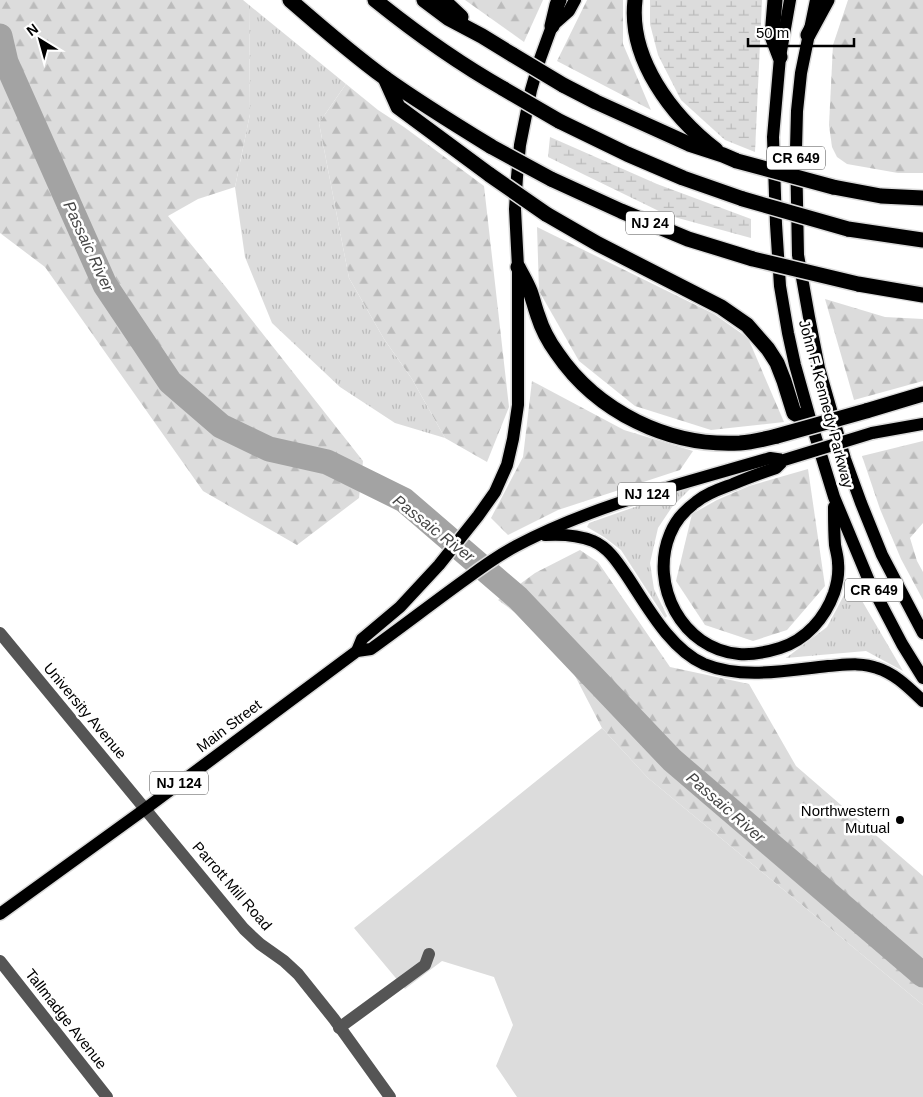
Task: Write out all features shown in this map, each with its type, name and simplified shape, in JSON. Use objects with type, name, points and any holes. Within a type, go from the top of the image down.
[{"type":"highway","name":"NJ 24","points":[[290,0],[385,78],[492,147],[551,179],[620,211],[688,239],[753,259],[858,284],[923,295]]},
{"type":"highway","points":[[375,0],[469,70],[559,121],[627,154],[684,178],[743,199],[848,228],[923,240]]},
{"type":"highway","points":[[424,0],[448,18],[482,36],[563,85],[689,144],[737,161],[833,187],[881,196],[923,198]]},
{"type":"highway","points":[[443,0],[482,36]]},
{"type":"highway","name":"NJ 124","points":[[552,26],[559,0]]},
{"type":"highway","points":[[635,0],[636,35],[648,70],[657,85],[689,126],[723,155]]},
{"type":"highway","points":[[775,0],[772,36],[780,57]]},
{"type":"highway","points":[[808,35],[826,0]]},
{"type":"highway","points":[[385,78],[398,107],[546,214],[598,244],[720,307],[747,325],[768,349],[777,363],[794,413],[811,422]]},
{"type":"highway","points":[[881,196],[906,207],[923,209]]},
{"type":"highway","points":[[518,267],[530,290],[542,328],[557,354],[578,380],[609,406],[643,426],[680,438],[740,443],[777,436],[923,394]]},
{"type":"main road","points":[[552,26],[568,11],[575,0]]},
{"type":"main road","name":"John F. Kennedy Parkway","points":[[790,0],[780,57],[773,137],[780,286],[788,333],[811,422],[834,497],[849,536],[902,644],[923,678]]},
{"type":"main road","name":"John F. Kennedy Parkway","points":[[816,0],[801,73],[797,112],[798,255],[819,368],[845,459],[882,554],[923,633]]},
{"type":"main road","name":"NJ 124","points":[[357,651],[362,639],[400,608],[439,565],[495,492],[507,465],[518,405],[518,267],[515,210],[520,145],[531,90],[552,26]]},
{"type":"main road","name":"NJ 124","points":[[357,651],[371,649],[453,588],[514,547],[577,518],[648,493],[770,458],[784,460],[872,433],[923,424]]},
{"type":"main road","points":[[784,460],[776,468],[710,492],[686,510],[676,522],[670,534],[663,562],[665,587],[675,611],[688,629],[697,637],[727,652],[750,654],[787,646],[809,632],[824,614],[834,594],[837,581],[838,563],[835,544],[834,497]]},
{"type":"main road","points":[[537,536],[560,534],[580,537],[605,548],[615,559],[667,634],[689,655],[703,663],[736,672],[760,673],[846,665],[876,667],[893,674],[923,701]]},
{"type":"main road","name":"Main Street","points":[[0,914],[357,651]]},
{"type":"street","name":"University Avenue","points":[[0,633],[145,809]]},
{"type":"street","name":"Parrott Mill Road","points":[[145,809],[244,929],[298,974],[334,1019],[390,1097]]},
{"type":"street","points":[[339,1028],[425,964],[430,954]]},
{"type":"street","name":"Tallmadge Avenue","points":[[0,961],[107,1097]]},
{"type":"green space","points":[[0,0],[243,0],[249,5],[250,114],[235,187],[198,199],[168,216],[363,461],[359,498],[297,545],[203,491],[45,267],[0,233]]},
{"type":"green space","points":[[465,0],[543,0],[524,42]]},
{"type":"green space","points":[[587,0],[623,0],[623,44],[651,110],[557,61]]},
{"type":"green space","points":[[650,0],[762,0],[755,152],[725,140],[681,100],[658,55],[650,24]]},
{"type":"green space","points":[[848,0],[923,0],[923,173],[898,173],[847,164],[837,157],[832,147],[829,125],[833,45]]},
{"type":"green space","points":[[249,5],[346,84],[319,123],[349,278],[384,339],[412,379],[445,438],[395,423],[340,387],[272,323],[245,257],[235,187],[250,114]]},
{"type":"green space","points":[[346,84],[378,110],[484,186],[509,407],[487,462],[445,438],[412,379],[384,339],[349,278],[319,123]]},
{"type":"green space","points":[[550,137],[657,184],[751,219],[751,238],[667,215],[548,157]]},
{"type":"green space","points":[[537,227],[714,314],[748,338],[784,422],[711,430],[635,406],[579,361],[539,291]]},
{"type":"green space","points":[[825,299],[885,317],[923,319],[923,381],[854,400]]},
{"type":"green space","points":[[532,381],[624,430],[693,451],[680,470],[558,510],[508,535],[491,518],[523,457]]},
{"type":"green space","points":[[923,441],[923,523],[910,538],[917,561],[923,572],[923,600],[901,559],[880,509],[862,456]]},
{"type":"green space","points":[[808,469],[825,586],[787,630],[753,641],[705,625],[676,581],[692,514],[717,500],[749,486]]},
{"type":"green space","points":[[692,487],[672,507],[658,528],[650,563],[654,589],[667,616],[665,618],[621,550],[587,527],[589,523]]},
{"type":"green space","points":[[580,550],[598,562],[670,667],[749,684],[796,766],[923,876],[923,1005],[648,778],[602,728],[559,645],[498,600],[535,573]]},
{"type":"green space","points":[[851,582],[903,671],[866,651],[786,658],[827,627]]},
{"type":"green space","points":[[602,728],[648,778],[923,1005],[923,1097],[517,1097],[496,1066],[513,1025],[494,977],[442,961],[405,989],[354,928]]},
{"type":"waterway","name":"Passaic River","points":[[0,36],[6,62],[105,285],[170,382],[221,426],[269,449],[327,462],[404,500],[518,598],[672,760],[923,975]]},
{"type":"place","name":"Northwestern Mutual","points":[[900,820]]}]
